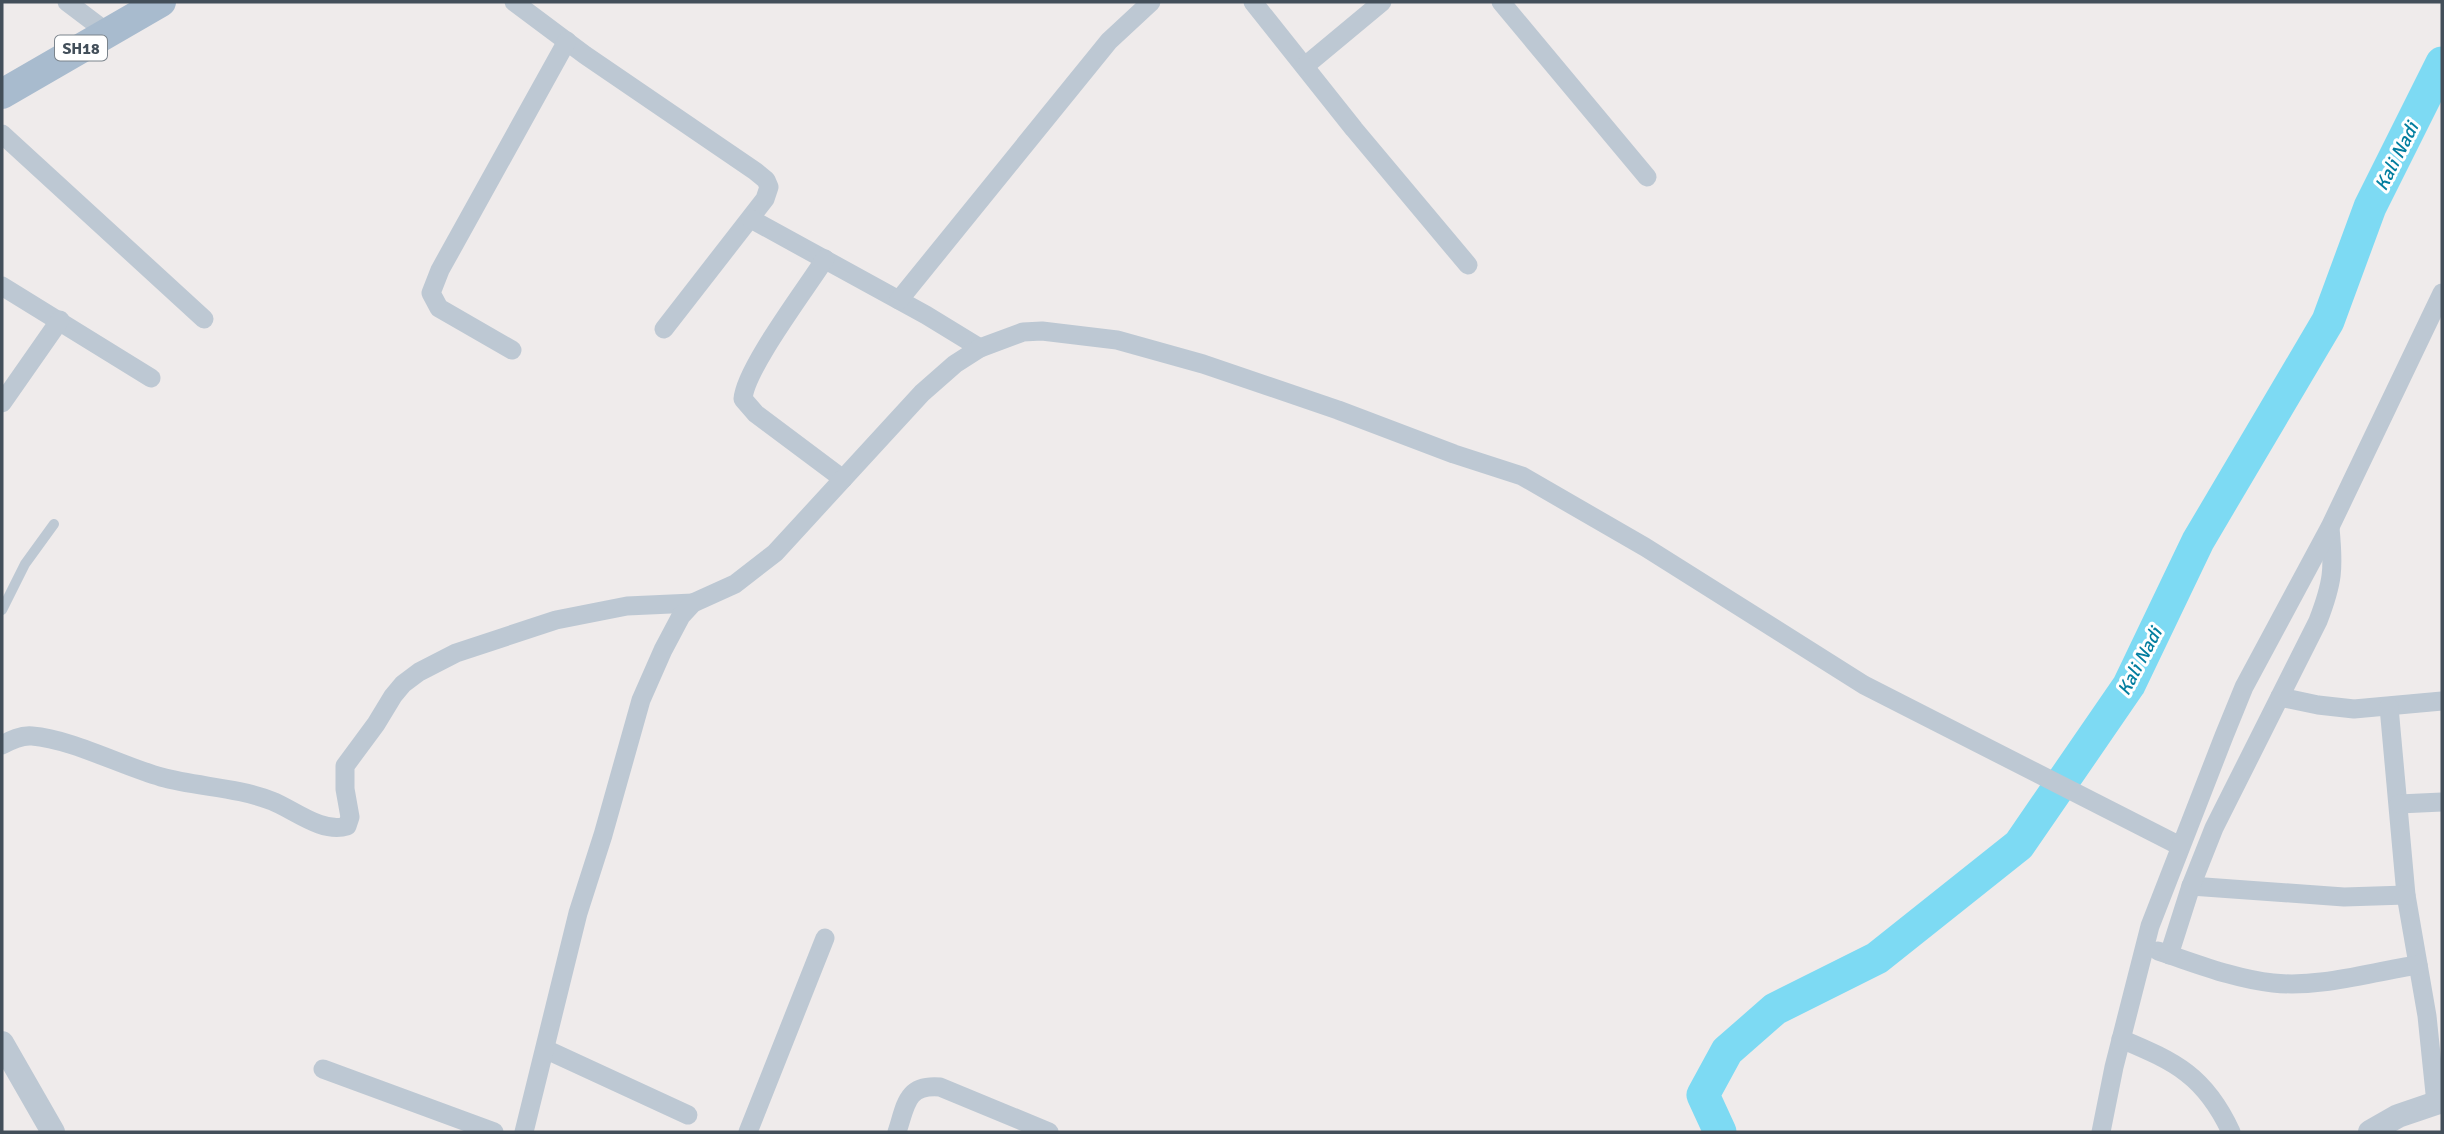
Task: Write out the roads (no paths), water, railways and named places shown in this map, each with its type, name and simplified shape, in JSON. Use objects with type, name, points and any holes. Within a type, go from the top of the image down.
[{"type":"main road","name":"SH18","points":[[2,94],[160,2]]},
{"type":"street","points":[[67,2],[107,33]]},
{"type":"street","points":[[514,2],[766,180],[768,193],[751,219],[664,329]]},
{"type":"street","points":[[900,300],[1109,41],[1151,2]]},
{"type":"street","points":[[1253,2],[1354,129],[1468,265]]},
{"type":"street","points":[[1305,66],[1382,2]]},
{"type":"street","points":[[1501,2],[1647,177]]},
{"type":"street","points":[[512,350],[439,307],[431,293],[440,270],[567,41]]},
{"type":"street","points":[[2,134],[204,319]]},
{"type":"street","points":[[751,219],[900,300],[980,348]]},
{"type":"street","points":[[825,259],[754,368],[743,399],[756,414],[843,479]]},
{"type":"street","points":[[2,286],[151,378]]},
{"type":"street","points":[[2101,1132],[2150,926],[2244,687],[2330,527],[2442,293]]},
{"type":"street","points":[[2,403],[60,320]]},
{"type":"street","points":[[2,745],[30,736],[55,740],[194,786],[252,794],[326,826],[347,826],[350,817],[344,782],[345,766],[372,731],[393,696],[419,672],[456,653],[556,620],[626,606],[693,603],[735,584],[775,553],[922,393],[955,364],[980,348],[1023,332],[1042,331],[1116,340],[1248,379],[1522,476],[1645,547],[1864,685],[2180,846]]},
{"type":"street","points":[[2169,955],[2191,886],[2214,828],[2318,621],[2329,593],[2334,569],[2330,527]]},
{"type":"street","points":[[524,1132],[578,913],[641,700],[663,650],[681,617],[693,603]]},
{"type":"street","points":[[2280,696],[2318,705],[2354,709],[2442,701]]},
{"type":"street","points":[[2370,1132],[2398,1116],[2439,1102],[2406,895],[2389,707]]},
{"type":"street","points":[[2399,804],[2442,802]]},
{"type":"street","points":[[2191,886],[2344,897],[2406,895]]},
{"type":"street","points":[[748,1132],[825,938]]},
{"type":"street","points":[[2145,947],[2255,980],[2274,983],[2321,981],[2417,965]]},
{"type":"street","points":[[2121,1039],[2159,1055],[2198,1081],[2212,1098],[2231,1132]]},
{"type":"street","points":[[2,1043],[53,1132]]},
{"type":"street","points":[[545,1049],[688,1115]]},
{"type":"street","points":[[323,1069],[494,1132]]},
{"type":"street","points":[[897,1132],[911,1094],[926,1086],[940,1087],[1049,1132]]},
{"type":"lane","points":[[2,610],[25,564],[54,524]]},
{"type":"waterway","name":"Kali Nadi","points":[[1720,1132],[1703,1095],[1727,1051],[1775,1009],[1877,958],[2019,845],[2129,685],[2198,541],[2328,321],[2370,207],[2442,63]]}]
